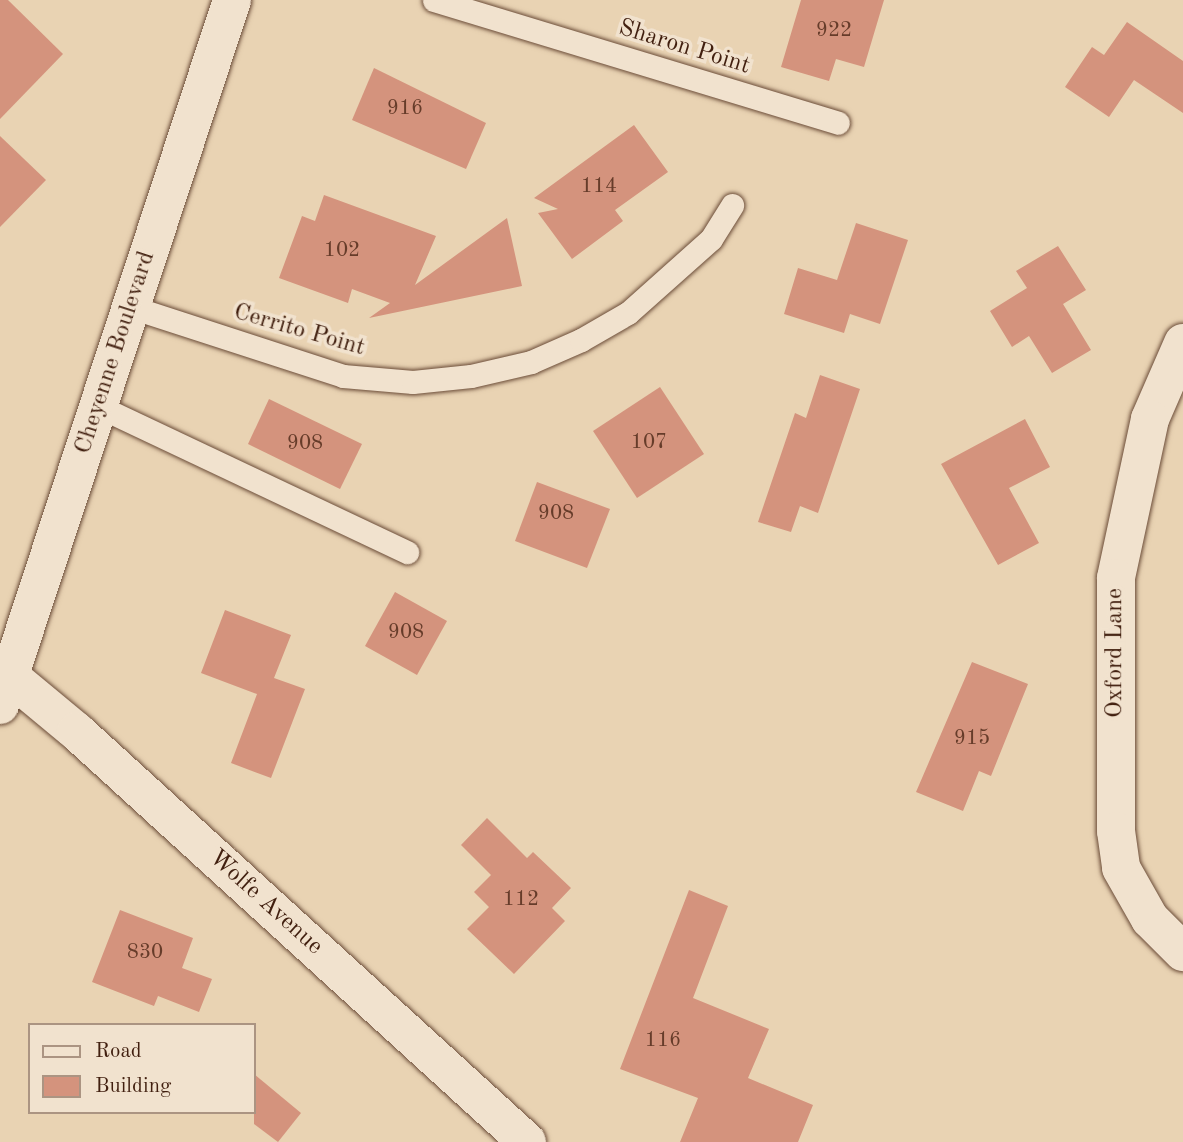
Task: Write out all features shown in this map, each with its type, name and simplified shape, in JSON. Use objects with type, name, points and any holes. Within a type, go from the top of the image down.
[{"type":"street","name":"Cheyenne Boulevard","points":[[3,683],[232,0]]},
{"type":"street","name":"Oxford Lane","points":[[1183,343],[1150,419],[1116,578],[1116,831],[1121,868],[1150,919],[1183,952]]},
{"type":"street","name":"Wolfe Avenue","points":[[3,683],[76,731],[527,1142]]},
{"type":"lane","name":"Sharon Point","points":[[434,0],[838,123]]},
{"type":"lane","name":"Cerrito Point","points":[[131,307],[343,376],[413,382],[471,376],[531,362],[581,340],[628,313],[711,239],[732,205]]},
{"type":"lane","points":[[98,406],[407,552]]},
{"type":"building","points":[[0,0],[8,0],[63,54],[0,119]]},
{"type":"building","points":[[801,0],[884,0],[864,67],[836,59],[829,81],[781,67]]},
{"type":"building","points":[[1127,22],[1183,61],[1183,113],[1134,80],[1109,117],[1065,87],[1092,47],[1104,55]]},
{"type":"building","points":[[374,68],[486,123],[466,169],[352,120]]},
{"type":"building","points":[[634,125],[668,172],[615,210],[623,221],[572,259],[538,213],[558,209],[534,198]]},
{"type":"building","points":[[0,136],[46,180],[0,227]]},
{"type":"building","points":[[324,195],[436,236],[415,285],[507,218],[522,286],[369,318],[390,303],[352,289],[348,303],[279,278],[302,216],[315,221]]},
{"type":"building","points":[[856,223],[908,240],[880,324],[850,314],[844,333],[784,314],[798,268],[837,280]]},
{"type":"building","points":[[1058,246],[1086,290],[1063,304],[1091,350],[1052,373],[1029,336],[1012,347],[990,311],[1027,288],[1016,271]]},
{"type":"building","points":[[820,375],[860,389],[818,513],[800,506],[791,532],[758,522],[795,413],[806,418]]},
{"type":"building","points":[[660,387],[704,454],[637,498],[593,431]]},
{"type":"building","points":[[269,399],[362,444],[340,489],[248,444]]},
{"type":"building","points":[[1025,419],[1050,467],[1009,488],[1039,543],[998,565],[941,464]]},
{"type":"building","points":[[537,482],[610,509],[587,568],[515,541]]},
{"type":"building","points":[[395,592],[447,621],[417,675],[365,646]]},
{"type":"building","points":[[225,610],[291,635],[274,678],[305,689],[271,778],[231,763],[257,694],[201,673]]},
{"type":"building","points":[[972,662],[1028,684],[991,776],[979,771],[963,811],[916,792]]},
{"type":"building","points":[[487,818],[527,858],[533,852],[571,888],[552,908],[565,921],[514,974],[467,929],[489,907],[474,892],[491,875],[461,845]]},
{"type":"building","points":[[689,890],[728,906],[693,998],[769,1029],[748,1078],[813,1105],[798,1142],[680,1142],[698,1098],[620,1069]]},
{"type":"building","points":[[120,910],[193,938],[182,968],[212,979],[199,1012],[158,996],[154,1006],[92,982]]},
{"type":"building","points":[[256,1076],[301,1113],[278,1142],[254,1124]]}]
